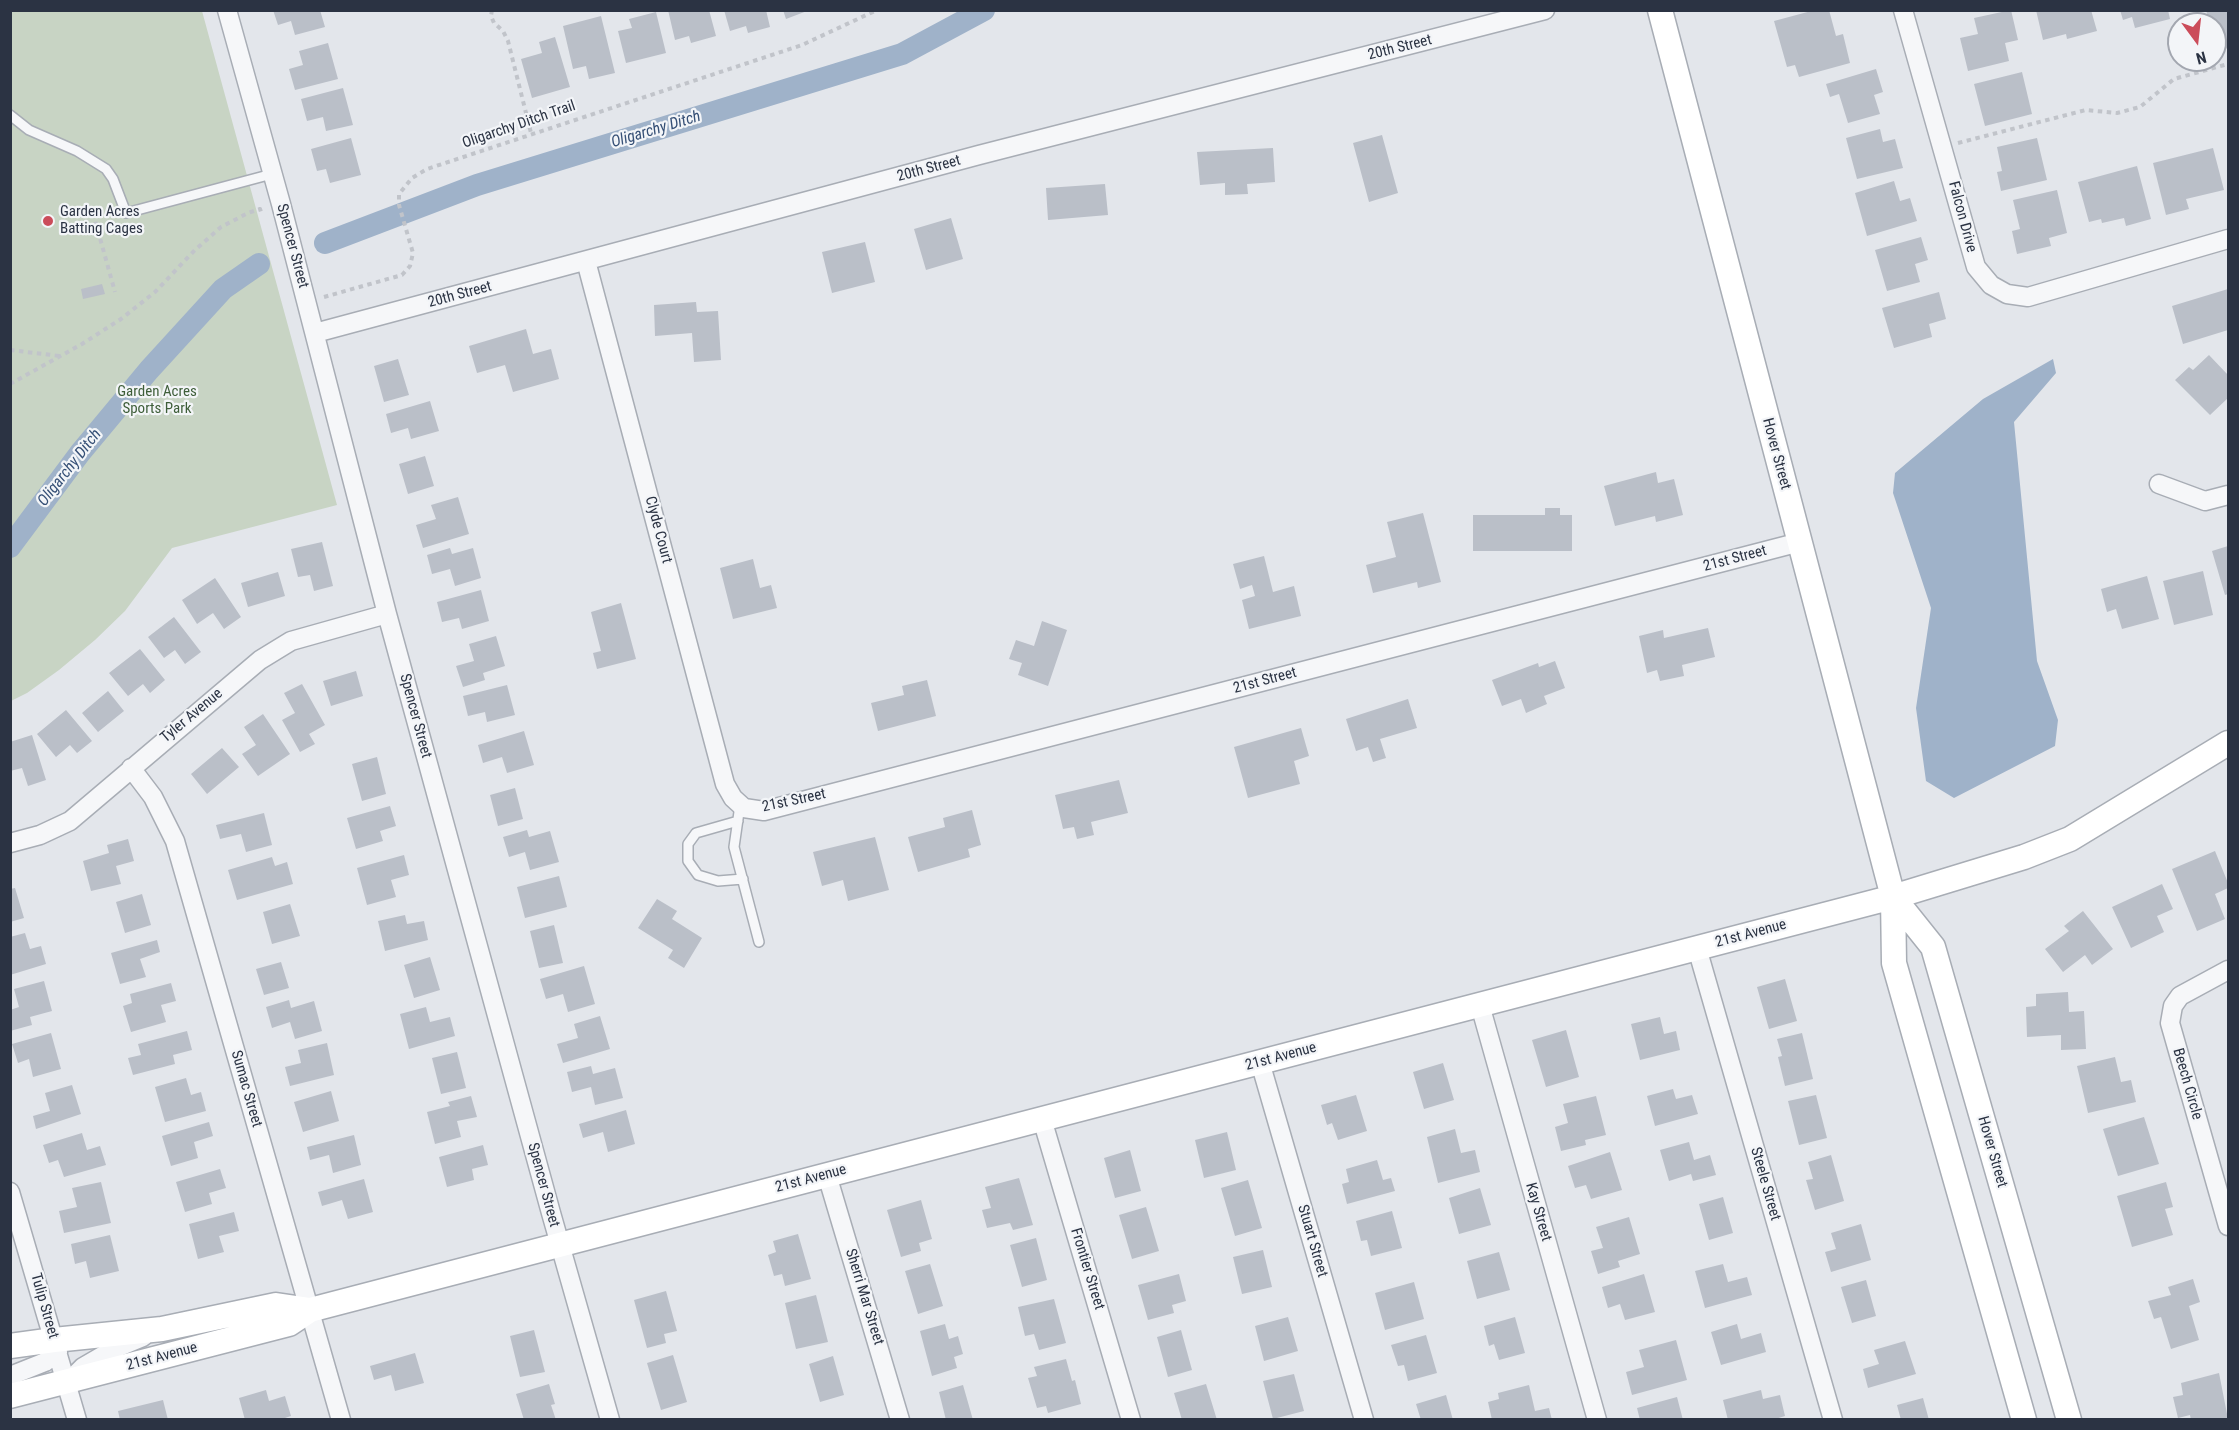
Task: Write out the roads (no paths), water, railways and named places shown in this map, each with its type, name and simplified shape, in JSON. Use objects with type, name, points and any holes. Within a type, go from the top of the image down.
[{"type":"street","name":"Spencer Street","points":[[227,10],[299,272],[387,614],[610,1419]]},
{"type":"street","name":"20th Street","points":[[315,333],[980,155],[1545,10]]},
{"type":"street","name":"Hover Street","points":[[1660,10],[1893,897],[1894,963],[2024,1419]]},
{"type":"street","name":"Falcon Drive","points":[[1903,10],[1976,267],[1991,285],[2007,294],[2028,297],[2229,239]]},
{"type":"street","name":"Clyde Court","points":[[586,261],[725,784],[737,808]]},
{"type":"street","points":[[2159,484],[2205,501],[2229,495]]},
{"type":"street","name":"21st Street","points":[[737,808],[764,811],[1800,542]]},
{"type":"street","name":"Tyler Avenue","points":[[10,843],[40,836],[70,821],[260,660],[291,641],[387,614]]},
{"type":"street","name":"21st Avenue","points":[[10,1396],[289,1324],[310,1310],[1893,897],[2024,857],[2070,839],[2229,744]]},
{"type":"street","name":"Sumac Street","points":[[131,768],[153,797],[175,841],[341,1419]]},
{"type":"street","name":"Hover Street","points":[[1893,897],[1933,946],[2069,1419]]},
{"type":"street","name":"Steele Street","points":[[1697,948],[1833,1419]]},
{"type":"street","name":"Beech Circle","points":[[2229,970],[2180,996],[2173,1006],[2170,1023],[2229,1226]]},
{"type":"street","name":"Kay Street","points":[[1480,1005],[1597,1419]]},
{"type":"street","name":"Stuart Street","points":[[1260,1062],[1364,1419]]},
{"type":"street","name":"Frontier Street","points":[[1042,1119],[1131,1419]]},
{"type":"street","name":"Sherri Mar Street","points":[[827,1175],[900,1419]]},
{"type":"street","name":"Tulip Street","points":[[10,1192],[77,1419]]},
{"type":"street","name":"21st Avenue","points":[[11,1346],[56,1346],[162,1329],[276,1305],[310,1310]]},
{"type":"street","points":[[67,1382],[83,1367],[114,1348],[162,1329]]},
{"type":"street","points":[[10,1376],[45,1362],[56,1346]]},
{"type":"lane","points":[[10,115],[28,130],[95,160],[106,169],[113,179],[126,213],[272,174]]},
{"type":"lane","points":[[737,808],[734,847],[759,942]]},
{"type":"lane","points":[[737,808],[696,833],[688,844],[688,861],[698,875],[718,881],[742,879]]},
{"type":"water","points":[[2053,359],[2056,373],[2014,422],[2037,661],[2058,720],[2055,746],[1954,798],[1926,781],[1916,708],[1931,608],[1893,493],[1895,473],[1983,399]]},
{"type":"waterway","name":"Oligarchy Ditch","points":[[325,243],[477,185],[902,54],[984,10]]},
{"type":"waterway","name":"Oligarchy Ditch","points":[[10,547],[80,453],[149,370],[223,289],[259,264]]},
{"type":"place","name":"Garden Acres Batting Cages","points":[[48,221]]},
{"type":"park label","name":"Garden Acres Sports Park","points":[[157,400]]}]
